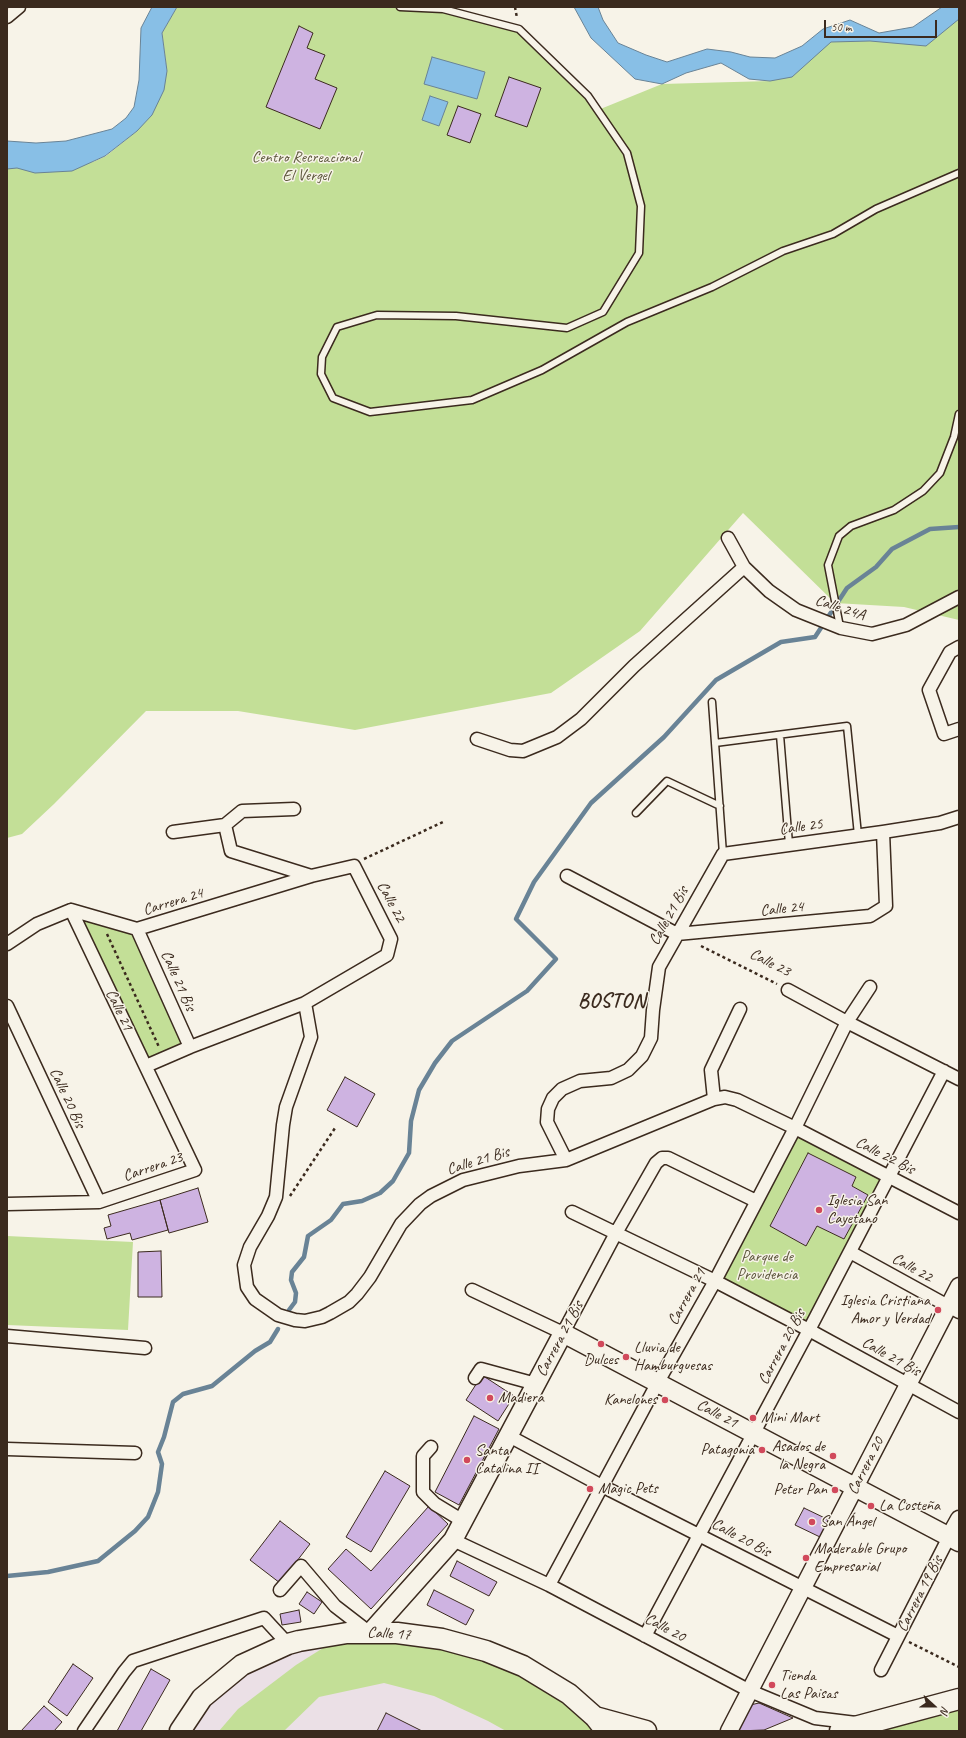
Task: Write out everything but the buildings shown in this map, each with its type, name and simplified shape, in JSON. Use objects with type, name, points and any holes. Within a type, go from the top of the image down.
[{"type":"main road","name":"Calle 21","points":[[563,1333],[954,1539]]},
{"type":"main road","name":"Carrera 21 Bis","points":[[370,1633],[453,1540],[563,1333]]},
{"type":"main road","name":"Calle 17","points":[[180,1731],[202,1698],[242,1665],[288,1644],[308,1639],[347,1633],[397,1633],[442,1639],[486,1651],[523,1666],[569,1694],[601,1724]]},
{"type":"main road","points":[[840,1731],[959,1699]]},
{"type":"main road","points":[[601,1724],[646,1731]]},
{"type":"street","points":[[7,17],[19,7]]},
{"type":"street","name":"Calle 24A","points":[[728,538],[744,567],[769,591],[796,610],[841,628],[872,634],[906,625],[959,597]]},
{"type":"street","points":[[477,739],[510,750],[523,751],[557,737],[581,719],[634,666],[744,567]]},
{"type":"street","points":[[959,647],[950,652],[929,690],[944,734],[959,729]]},
{"type":"street","points":[[173,832],[224,825],[242,810],[294,810]]},
{"type":"street","points":[[883,832],[940,823],[959,817]]},
{"type":"street","points":[[224,825],[231,851],[311,876]]},
{"type":"street","name":"Calle 25","points":[[723,854],[883,832]]},
{"type":"street","name":"Calle 24","points":[[677,934],[870,916],[886,906],[883,832]]},
{"type":"street","name":"Calle 21 Bis","points":[[306,1003],[311,1037],[286,1107],[276,1197],[268,1216],[250,1247],[245,1258],[244,1266],[247,1287],[255,1299],[269,1311],[296,1320],[310,1320],[322,1317],[349,1302],[370,1277],[401,1224],[420,1204],[431,1196],[463,1180],[518,1166],[566,1160],[547,1122],[548,1109],[553,1098],[562,1089],[580,1081],[611,1078],[628,1070],[642,1056],[651,1038],[652,1010],[659,968],[723,854]]},
{"type":"street","name":"Carrera 24","points":[[71,910],[137,929],[311,876],[354,866]]},
{"type":"street","name":"Calle 22","points":[[306,1003],[387,955],[392,939],[354,866]]},
{"type":"street","points":[[567,876],[677,934]]},
{"type":"street","points":[[7,944],[37,924],[71,910]]},
{"type":"street","name":"Calle 21","points":[[71,910],[146,1066]]},
{"type":"street","name":"Calle 21 Bis","points":[[137,929],[190,1047]]},
{"type":"street","name":"Carrera 21","points":[[549,1585],[658,1382],[715,1281],[795,1128],[847,1022],[870,987]]},
{"type":"street","name":"Calle 23","points":[[788,990],[959,1079]]},
{"type":"street","points":[[146,1066],[190,1047],[306,1003]]},
{"type":"street","name":"Calle 20 Bis","points":[[7,1006],[98,1202]]},
{"type":"street","points":[[566,1160],[714,1099],[711,1070],[740,1009]]},
{"type":"street","name":"Carrera 23","points":[[7,1204],[98,1202],[196,1170],[146,1066]]},
{"type":"street","name":"Carrera 20 Bis","points":[[645,1636],[754,1434],[890,1177],[944,1071]]},
{"type":"street","name":"Calle 22 Bis","points":[[714,1099],[725,1097],[737,1100],[795,1128],[959,1213]]},
{"type":"street","name":"Carrera 21 Bis","points":[[563,1333],[616,1233],[656,1164],[662,1158],[668,1158],[756,1201]]},
{"type":"street","name":"Calle 21 Bis","points":[[572,1212],[715,1281],[809,1330],[959,1412]]},
{"type":"street","name":"Calle 22","points":[[850,1252],[954,1309]]},
{"type":"street","name":"Carrera 20","points":[[729,1731],[908,1385],[954,1309],[959,1286]]},
{"type":"street","name":"Calle 21","points":[[472,1290],[563,1333]]},
{"type":"street","points":[[7,1336],[145,1348]]},
{"type":"street","points":[[474,1378],[481,1369],[536,1384]]},
{"type":"street","name":"Calle 20 Bis","points":[[509,1436],[602,1486],[700,1534],[803,1589],[898,1636]]},
{"type":"street","points":[[431,1447],[423,1456],[423,1492],[435,1504],[463,1521]]},
{"type":"street","points":[[7,1450],[136,1452]]},
{"type":"street","name":"Carrera 19 Bis","points":[[881,1670],[898,1636],[954,1539],[959,1518]]},
{"type":"street","name":"Calle 20","points":[[453,1540],[549,1585],[750,1691],[815,1718],[869,1724]]},
{"type":"street","points":[[280,1590],[301,1566],[335,1606],[370,1633]]},
{"type":"street","points":[[84,1731],[133,1661],[264,1618],[288,1644]]},
{"type":"lane","points":[[400,7],[443,9],[519,29],[588,96],[627,153],[640,206],[639,253],[603,312],[567,328],[456,316],[377,315],[337,327],[322,357],[321,374],[333,398],[370,412],[472,400],[542,370],[627,322],[712,287],[783,251],[833,234],[876,209],[959,172]]},
{"type":"lane","points":[[841,628],[828,565],[839,536],[851,526],[894,510],[923,491],[940,473],[954,436],[959,414]]},
{"type":"lane","points":[[712,702],[723,854]]},
{"type":"lane","points":[[715,743],[847,726],[858,835]]},
{"type":"lane","points":[[780,735],[789,844]]},
{"type":"lane","points":[[636,813],[667,781],[720,806]]},
{"type":"path","points":[[354,866],[367,856],[443,822]]},
{"type":"path","points":[[100,919],[165,1058]]},
{"type":"path","name":"Calle 23","points":[[677,934],[788,990]]},
{"type":"path","points":[[268,1216],[286,1202],[335,1128]]},
{"type":"path","points":[[898,1636],[959,1667]]},
{"type":"shaded area","points":[[308,1639],[606,1731],[180,1731],[202,1698]]},
{"type":"green space","name":"Centro Recreacional El Vergel","points":[[177,7],[400,7],[443,9],[519,29],[598,110],[662,84],[770,81],[831,42],[959,19],[959,620],[904,607],[835,603],[743,513],[640,631],[551,693],[355,730],[238,711],[146,711],[54,804],[22,834],[7,838],[7,166],[93,162],[106,156],[137,131],[167,71],[162,33]],"holes":[[[377,315],[446,316],[360,321]]]},
{"type":"green space","points":[[71,910],[137,929],[190,1047],[146,1066]]},
{"type":"green space","name":"Parque de Providencia","points":[[795,1128],[890,1177],[809,1330],[715,1281]],"holes":[[[808,1153],[856,1177],[852,1186],[868,1195],[844,1239],[817,1226],[806,1246],[770,1226]]]},
{"type":"green space","points":[[7,1236],[133,1242],[128,1330],[7,1325]]},
{"type":"green space","points":[[347,1633],[442,1639],[569,1694],[646,1731],[506,1731],[434,1696],[384,1683],[319,1697],[284,1731],[219,1731],[238,1709],[296,1665]]},
{"type":"green space","points":[[959,1699],[959,1731],[840,1731]]},
{"type":"water","points":[[152,7],[177,7],[162,33],[167,71],[164,90],[152,115],[137,131],[105,156],[72,171],[35,173],[17,168],[7,169],[7,141],[36,143],[66,141],[112,129],[126,118],[134,107],[139,80],[141,28]]},
{"type":"water","points":[[574,7],[598,7],[603,20],[618,43],[667,62],[707,49],[731,52],[750,57],[775,58],[802,46],[823,29],[850,20],[879,33],[913,27],[942,7],[959,7],[959,19],[926,46],[870,41],[831,42],[792,77],[770,81],[749,79],[721,63],[686,73],[662,84],[635,79],[591,38]]},
{"type":"water","points":[[432,57],[485,72],[477,99],[424,84]]},
{"type":"water","points":[[430,96],[448,102],[439,126],[422,120]]},
{"type":"waterway","points":[[289,1310],[295,1302],[296,1293],[291,1280],[292,1272],[304,1257],[308,1236],[331,1220],[343,1204],[362,1201],[380,1193],[393,1181],[409,1153],[411,1121],[419,1090],[435,1063],[452,1041],[527,991],[556,959],[516,919],[534,882],[591,803],[664,737],[716,680],[781,642],[815,637],[847,588],[876,567],[892,549],[930,529],[959,527]]},
{"type":"waterway","points":[[7,1576],[48,1572],[98,1561],[135,1531],[148,1517],[158,1492],[162,1464],[158,1452],[164,1437],[173,1402],[183,1394],[212,1386],[255,1351],[270,1342],[278,1329]]},
{"type":"place","name":"Iglesia San Cayetano","points":[[819,1210]]},
{"type":"place","name":"Iglesia Cristiana Amor y Verdad","points":[[938,1310]]},
{"type":"place","name":"Dulces","points":[[601,1344]]},
{"type":"place","name":"Lluvia de Hamburguesas","points":[[626,1357]]},
{"type":"place","name":"Madiera","points":[[490,1398]]},
{"type":"place","name":"Kanelones","points":[[665,1400]]},
{"type":"place","name":"Mini Mart","points":[[753,1418]]},
{"type":"place","name":"Patagonia","points":[[762,1450]]},
{"type":"place","name":"Asados de la Negra","points":[[833,1456]]},
{"type":"place","name":"Santa Catalina II","points":[[467,1460]]},
{"type":"place","name":"Magic Pets","points":[[590,1489]]},
{"type":"place","name":"Peter Pan","points":[[835,1490]]},
{"type":"place","name":"La Costeña","points":[[871,1506]]},
{"type":"place","name":"San Ángel","points":[[812,1522]]},
{"type":"place","name":"Maderable Grupo Empresarial","points":[[806,1558]]},
{"type":"place","name":"Tienda Las Paisas","points":[[772,1685]]},
{"type":"district","name":"BOSTON","points":[[612,1002]]}]
